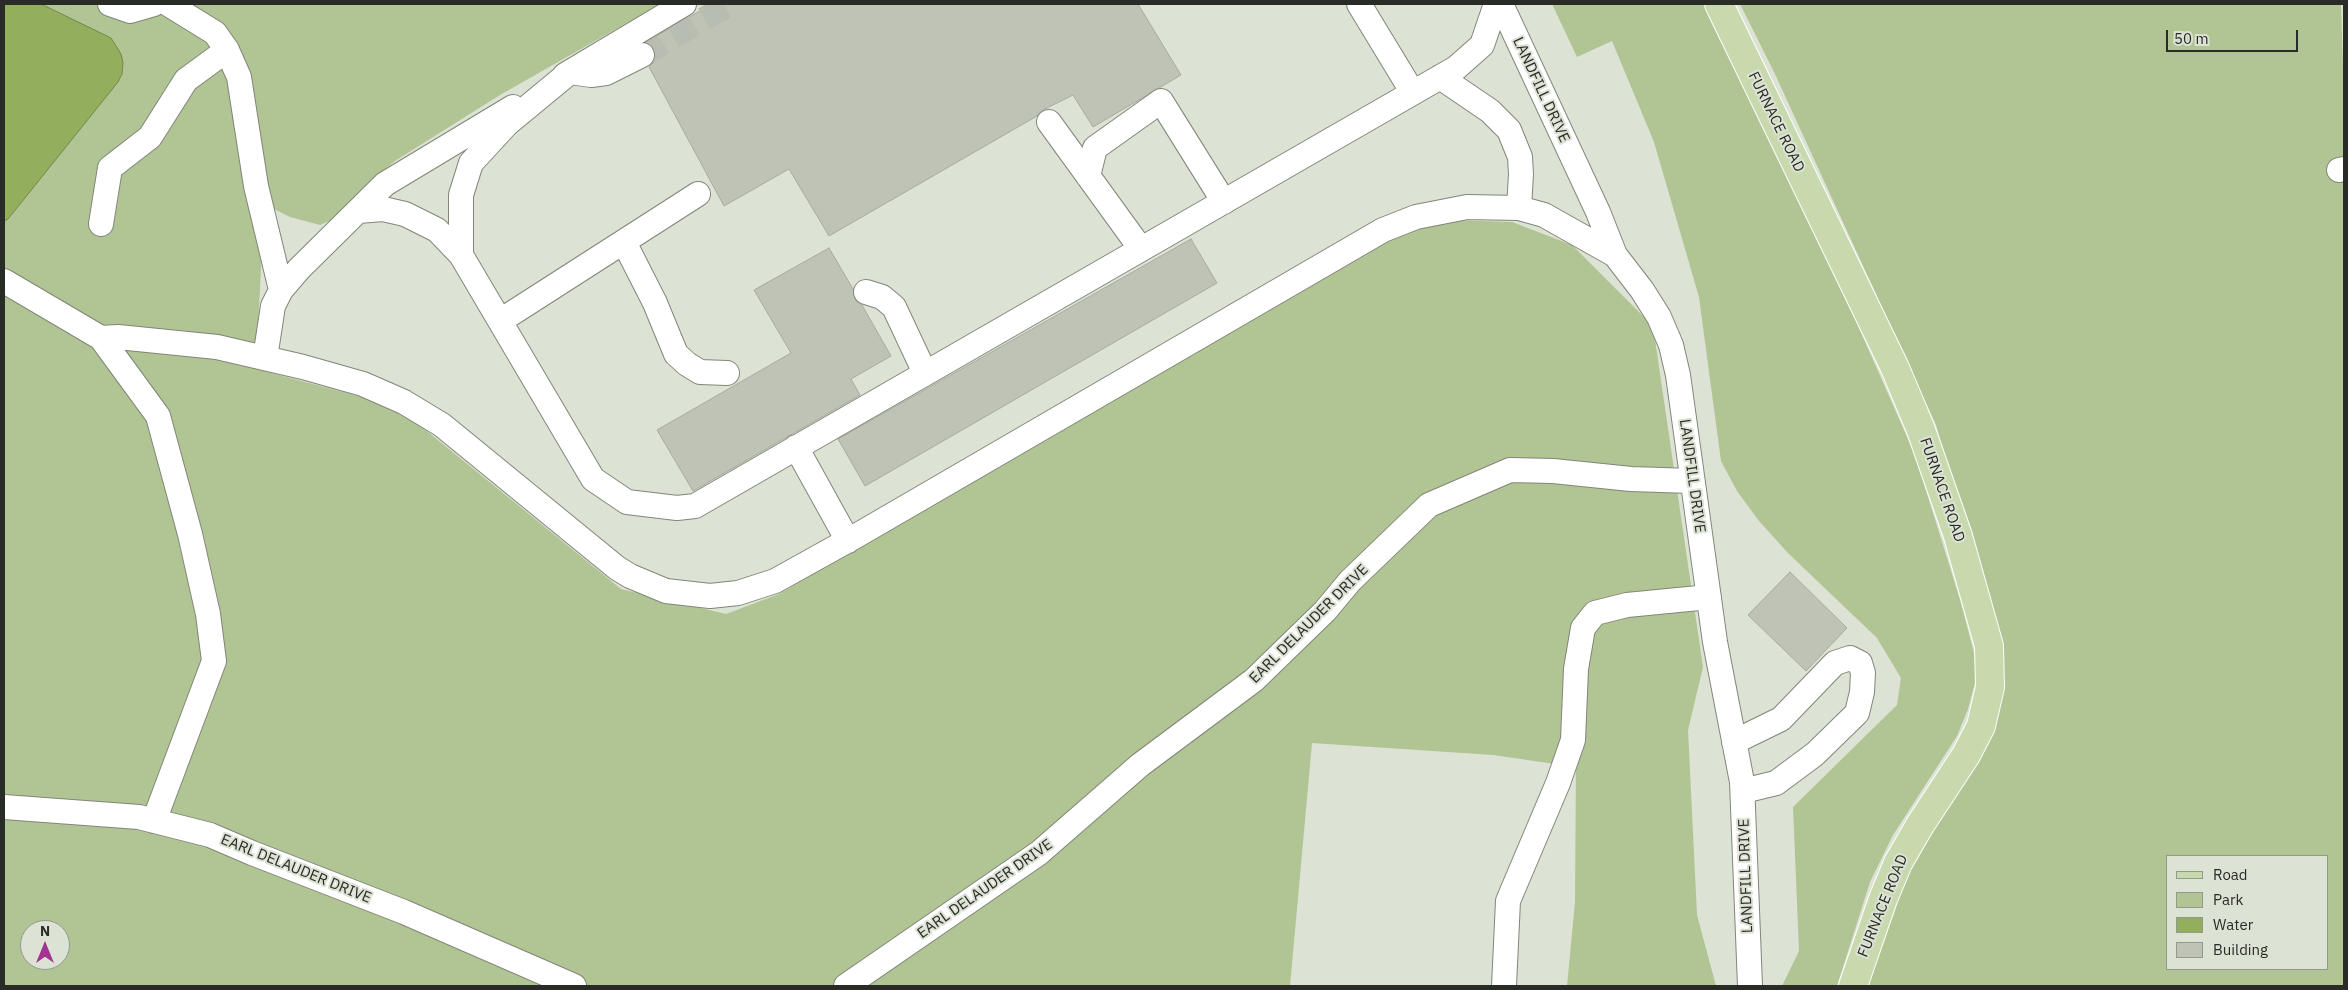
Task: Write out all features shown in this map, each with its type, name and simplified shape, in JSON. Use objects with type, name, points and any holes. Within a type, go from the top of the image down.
[{"type":"main road","name":"FURNACE ROAD","points":[[1719,4],[1895,368],[1921,430],[1958,536],[1989,646],[1990,687],[1981,726],[1966,755],[1898,862],[1882,900],[1853,986]]},
{"type":"street","points":[[110,4],[130,11],[154,4]]},
{"type":"street","points":[[168,4],[215,33],[227,50],[239,78],[256,186],[281,290]]},
{"type":"street","points":[[265,358],[273,306],[281,290],[299,269],[385,184],[684,4]]},
{"type":"street","points":[[1359,4],[1413,93]]},
{"type":"street","points":[[358,211],[383,208],[405,214],[437,230],[461,256],[592,479],[627,502],[678,508],[695,506],[1456,68],[1482,45],[1496,4]]},
{"type":"street","name":"LANDFILL DRIVE","points":[[1501,4],[1598,212],[1615,255],[1642,290],[1659,317],[1671,345],[1678,375],[1692,481],[1729,721],[1743,790],[1750,986]]},
{"type":"street","points":[[101,224],[110,168],[150,137],[186,80],[227,50]]},
{"type":"street","points":[[461,256],[461,195],[471,163],[507,124],[570,72],[591,75],[606,73],[642,55]]},
{"type":"street","points":[[1440,78],[1490,110],[1509,130],[1520,157],[1519,208]]},
{"type":"street","points":[[1088,176],[1095,148],[1161,101],[1224,202]]},
{"type":"street","points":[[1049,122],[1141,249]]},
{"type":"street","points":[[500,321],[698,194]]},
{"type":"street","points":[[101,338],[118,337],[216,347],[363,384],[404,402],[442,425],[486,459],[617,568],[660,589],[694,595],[738,593],[775,581],[848,541],[1383,230],[1433,212],[1467,207],[1519,208],[1544,215],[1615,255]]},
{"type":"street","points":[[624,242],[655,303],[676,354],[700,372],[727,373]]},
{"type":"street","points":[[4,281],[101,338],[158,416],[204,596],[214,661],[154,821]]},
{"type":"street","points":[[866,292],[882,296],[894,307],[925,373]]},
{"type":"street","points":[[796,447],[848,541]]},
{"type":"street","name":"EARL DELAUDER DRIVE","points":[[846,986],[1039,853],[1140,765],[1254,680],[1429,505],[1510,470],[1553,471],[1631,479],[1692,481]]},
{"type":"street","points":[[1504,986],[1508,901],[1558,783],[1573,740],[1576,669],[1583,628],[1595,613],[1619,607],[1710,597]]},
{"type":"street","points":[[1734,742],[1780,719],[1835,663],[1850,658],[1860,663],[1863,673],[1862,692],[1857,713],[1815,754],[1776,782],[1743,790]]},
{"type":"street","name":"EARL DELAUDER DRIVE","points":[[4,807],[139,817],[210,835],[404,912],[574,986]]},
{"type":"green space","points":[[4,4],[660,4],[500,95],[395,161],[365,186],[341,216],[320,225],[290,217],[274,209],[265,187],[256,369],[396,406],[621,589],[726,614],[779,594],[1418,219],[1512,222],[1572,245],[1653,326],[1703,667],[1688,730],[1697,915],[1716,986],[1567,986],[1575,902],[1576,767],[1493,755],[1312,743],[1290,986],[4,986]]},
{"type":"green space","points":[[1552,4],[1707,4],[1852,312],[1915,455],[1961,603],[1974,653],[1976,679],[1968,709],[1957,736],[1893,835],[1870,882],[1837,986],[1782,986],[1799,951],[1793,807],[1897,705],[1901,678],[1877,638],[1788,553],[1759,521],[1737,491],[1721,461],[1699,297],[1654,142],[1612,41],[1577,57]]},
{"type":"green space","points":[[1740,4],[2341,4],[2344,99],[2344,986],[1865,986],[1915,856],[1952,799],[1996,635],[1936,425],[1775,74]]},
{"type":"water","points":[[4,4],[41,4],[111,38],[121,54],[123,63],[122,74],[118,82],[8,219],[4,221]]},
{"type":"building","points":[[712,4],[1138,4],[1181,75],[1093,127],[1073,95],[1041,111],[1037,116],[829,236],[789,169],[724,206],[649,67],[654,62],[656,55],[654,48],[646,42]]},
{"type":"building","points":[[1191,239],[1217,283],[865,486],[838,439]]},
{"type":"building","points":[[829,248],[853,289],[856,301],[862,305],[891,356],[851,379],[860,395],[693,491],[657,430],[791,353],[754,290]]},
{"type":"building","points":[[1790,572],[1847,628],[1806,671],[1748,615]]},
{"type":"tunnel","points":[[642,55],[730,4]]}]
